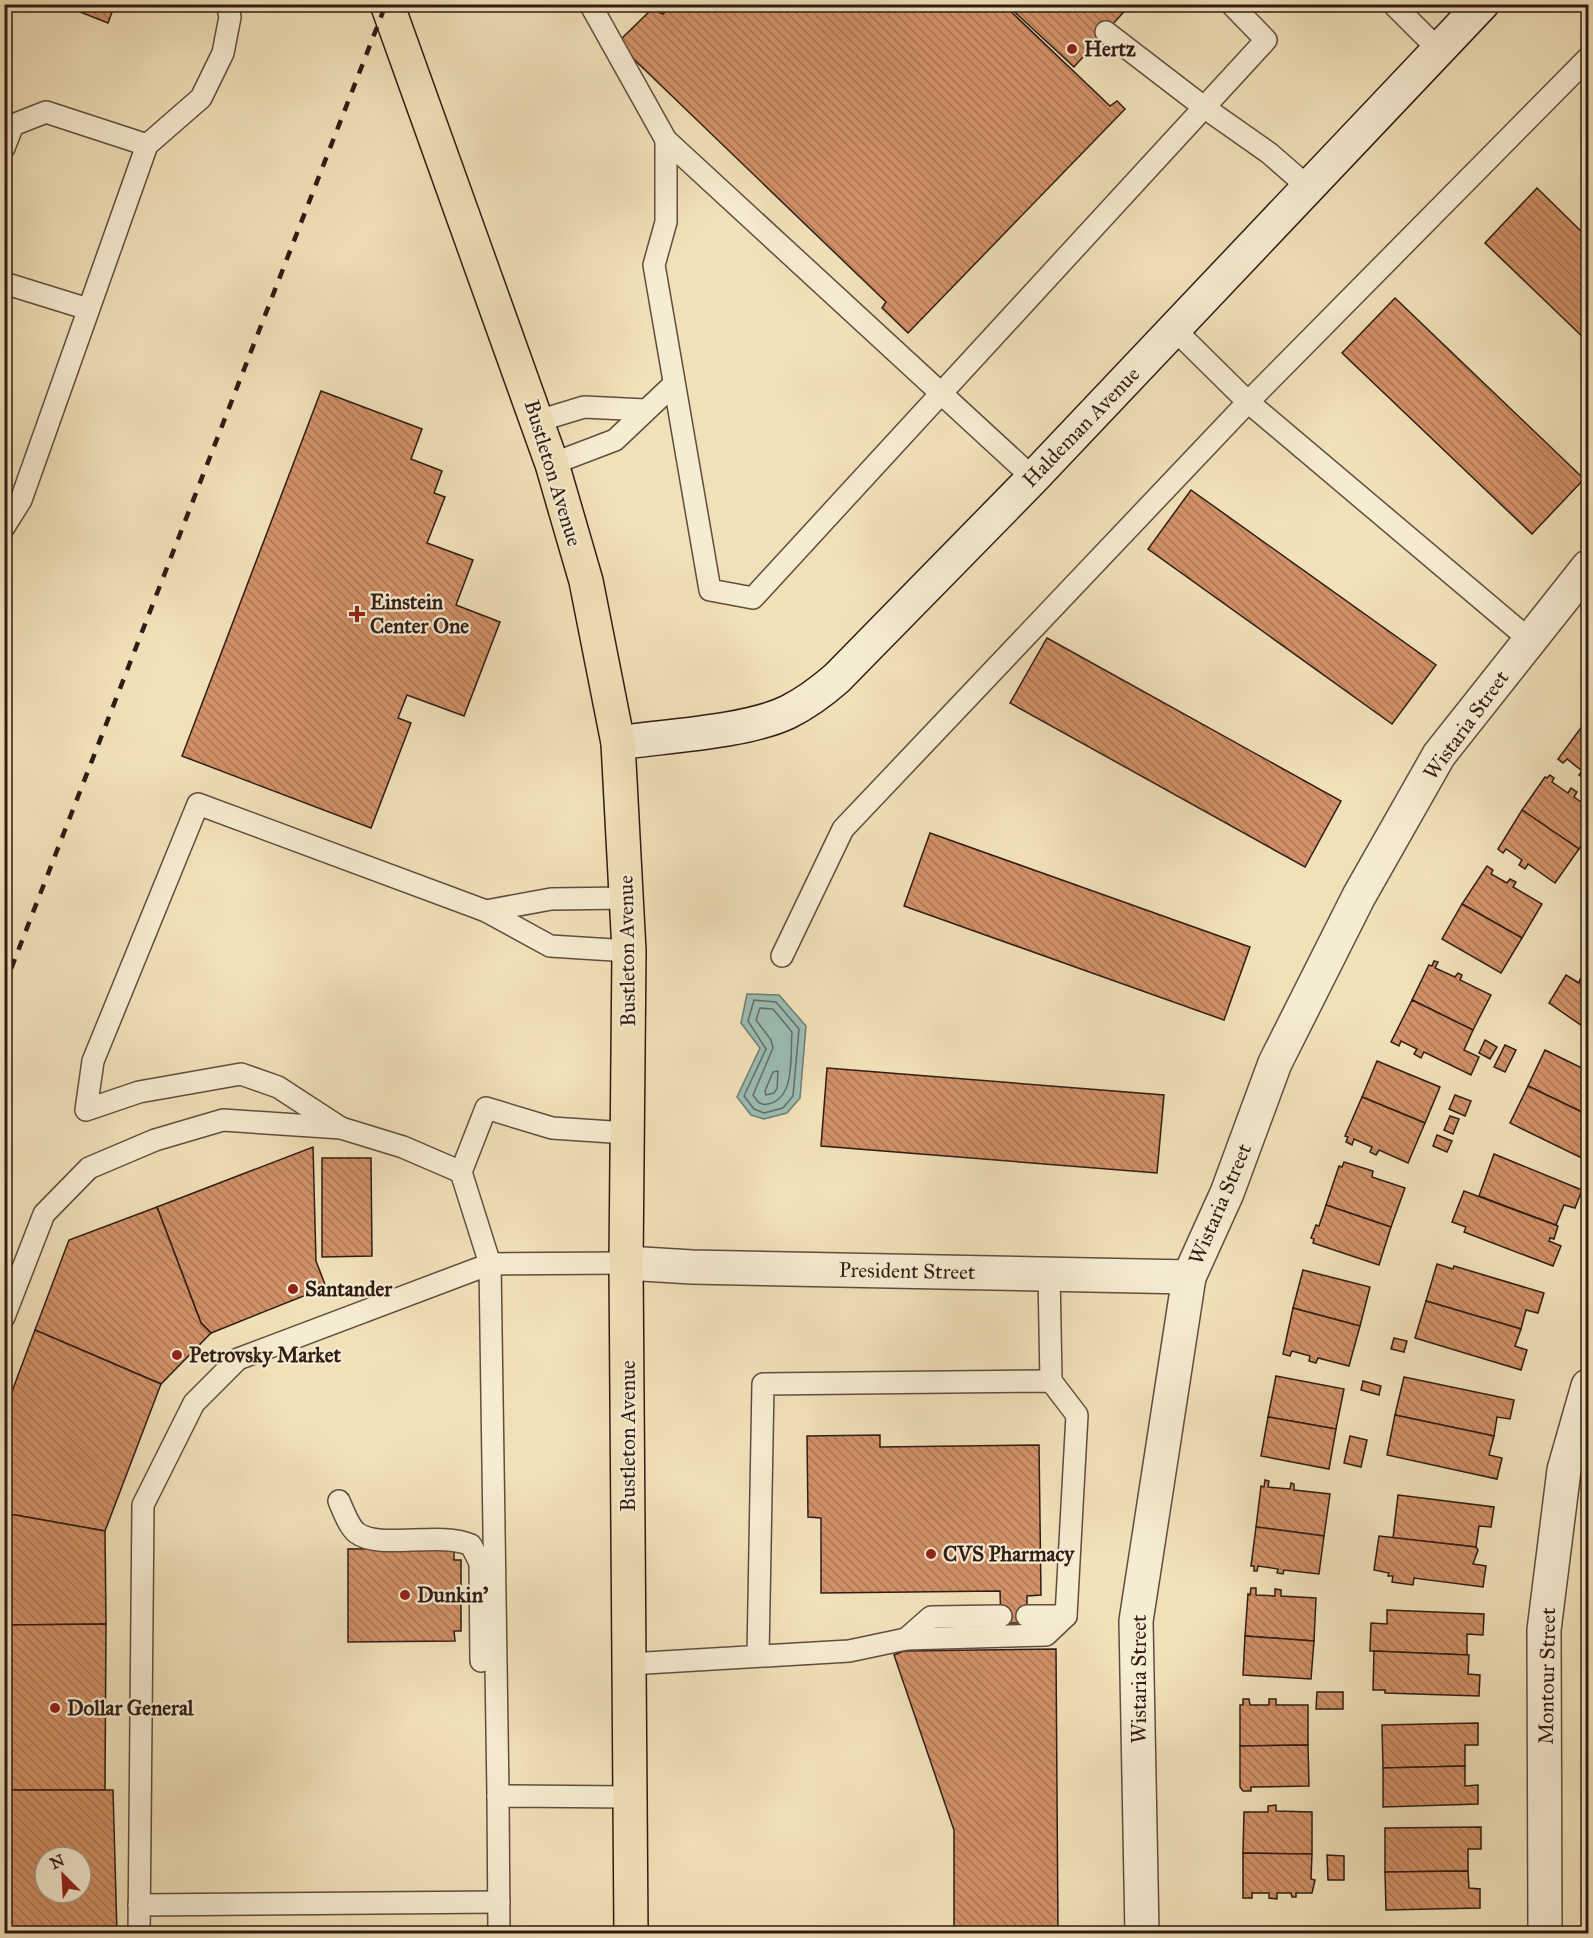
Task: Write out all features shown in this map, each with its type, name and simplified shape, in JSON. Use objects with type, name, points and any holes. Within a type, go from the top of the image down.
[{"type":"main road","name":"Bustleton Avenue","points":[[387,4],[552,464],[586,581],[618,743],[629,951],[626,1263],[631,1934]]},
{"type":"street","name":"Haldeman Avenue","points":[[618,743],[759,722],[786,713],[813,698],[916,600],[1482,4]]},
{"type":"street","name":"Wistaria Street","points":[[1142,1934],[1136,1621],[1189,1277],[1227,1193],[1275,1063],[1359,896],[1439,754],[1588,567]]},
{"type":"street","name":"President Street","points":[[626,1263],[692,1267],[1189,1277]]},
{"type":"street","name":"Montour Street","points":[[1545,1934],[1544,1630],[1564,1470],[1588,1386]]},
{"type":"lane","points":[[4,527],[21,500],[147,145],[201,98],[223,53],[230,17],[226,4]]},
{"type":"lane","points":[[590,4],[666,140],[1033,478]]},
{"type":"lane","points":[[666,140],[666,222],[654,265],[710,590],[753,598],[1266,40],[1231,4]]},
{"type":"lane","points":[[1393,4],[1438,49]]},
{"type":"lane","points":[[1106,32],[1205,108],[1269,153],[1308,188]]},
{"type":"lane","points":[[782,956],[843,830],[1248,402],[1588,58]]},
{"type":"lane","points":[[4,148],[13,125],[46,112],[147,145]]},
{"type":"lane","points":[[4,283],[88,309]]},
{"type":"lane","points":[[1174,329],[1248,402],[1530,640]]},
{"type":"lane","points":[[552,464],[615,440],[673,384]]},
{"type":"lane","points":[[538,421],[584,407],[645,410]]},
{"type":"lane","points":[[341,1128],[278,1088],[241,1074],[139,1092],[86,1110],[93,1061],[198,804],[486,911],[550,946],[629,951]]},
{"type":"lane","points":[[486,911],[551,899],[627,898]]},
{"type":"lane","points":[[499,1934],[490,1264],[461,1172],[486,1108],[552,1128],[627,1133]]},
{"type":"lane","points":[[4,1317],[44,1214],[89,1168],[155,1140],[224,1120],[341,1128],[403,1147],[461,1172]]},
{"type":"lane","points":[[139,1934],[143,1505],[194,1403],[238,1359],[490,1264],[626,1263]]},
{"type":"lane","points":[[629,1664],[849,1651],[906,1639],[1046,1635],[1066,1616],[1077,1415],[1051,1381],[1049,1274]]},
{"type":"lane","points":[[758,1656],[763,1384],[1051,1381]]},
{"type":"lane","points":[[339,1501],[356,1533],[373,1540],[456,1539],[471,1545],[480,1563],[482,1685]]},
{"type":"lane","points":[[906,1639],[931,1617],[1001,1616]]},
{"type":"lane","points":[[1027,1616],[1066,1616]]},
{"type":"lane","points":[[498,1796],[630,1797]]},
{"type":"lane","points":[[139,1905],[499,1902]]},
{"type":"water","points":[[747,994],[779,995],[806,1026],[800,1098],[787,1113],[764,1119],[751,1115],[737,1097],[760,1048],[741,1023]]},
{"type":"building","points":[[60,4],[115,4],[108,23]]},
{"type":"building","points":[[672,4],[1003,4],[1110,106],[1117,101],[1125,109],[908,333],[882,308],[886,302],[617,43],[652,9],[663,14]]},
{"type":"building","name":"Hertz","points":[[1006,4],[1131,4],[1074,67]]},
{"type":"building","points":[[1537,188],[1588,238],[1588,342],[1485,243]]},
{"type":"building","points":[[1395,298],[1584,479],[1532,534],[1342,353]]},
{"type":"building","name":"Einstein Center One","points":[[321,391],[422,429],[411,459],[442,471],[434,493],[445,497],[427,543],[473,560],[456,605],[500,622],[464,716],[407,695],[398,718],[411,723],[371,828],[182,756]]},
{"type":"building","points":[[1191,490],[1436,665],[1392,724],[1148,549]]},
{"type":"building","points":[[1047,638],[1341,801],[1305,867],[1010,703]]},
{"type":"building","points":[[1586,721],[1588,723],[1588,776],[1585,780],[1579,775],[1582,771],[1567,759],[1563,763],[1558,759]]},
{"type":"building","points":[[1550,775],[1554,778],[1552,782],[1568,793],[1571,788],[1577,792],[1574,797],[1588,807],[1588,835],[1579,849],[1522,810],[1545,777]]},
{"type":"building","points":[[1522,810],[1579,849],[1555,883],[1528,864],[1525,869],[1519,865],[1522,860],[1506,849],[1503,853],[1498,849]]},
{"type":"building","points":[[930,833],[1250,947],[1224,1020],[904,906]]},
{"type":"building","points":[[1487,866],[1493,870],[1491,874],[1507,883],[1510,879],[1516,882],[1513,887],[1542,904],[1522,938],[1462,904]]},
{"type":"building","points":[[1462,904],[1522,938],[1501,973],[1442,939]]},
{"type":"building","points":[[1434,961],[1438,962],[1435,968],[1455,977],[1458,973],[1462,975],[1460,980],[1491,995],[1473,1030],[1412,1000],[1429,965],[1432,966]]},
{"type":"building","points":[[1588,966],[1588,985],[1580,980]]},
{"type":"building","points":[[1566,975],[1579,983],[1580,980],[1588,985],[1588,1030],[1549,1003]]},
{"type":"building","points":[[1412,1000],[1473,1030],[1464,1050],[1479,1057],[1471,1075],[1424,1052],[1421,1058],[1414,1054],[1417,1049],[1401,1041],[1399,1046],[1391,1042]]},
{"type":"building","points":[[1485,1040],[1497,1047],[1490,1059],[1479,1053]]},
{"type":"building","points":[[1505,1045],[1516,1050],[1505,1072],[1494,1067]]},
{"type":"building","points":[[1545,1050],[1588,1071],[1588,1115],[1528,1086]]},
{"type":"building","points":[[1377,1061],[1440,1087],[1425,1123],[1362,1097]]},
{"type":"building","points":[[827,1068],[1164,1095],[1157,1173],[821,1146]]},
{"type":"building","points":[[1528,1086],[1588,1115],[1588,1161],[1510,1123]]},
{"type":"building","points":[[1455,1095],[1471,1101],[1465,1116],[1449,1109]]},
{"type":"building","points":[[1362,1097],[1425,1123],[1408,1163],[1379,1150],[1376,1155],[1370,1152],[1372,1147],[1354,1139],[1352,1145],[1346,1142],[1348,1137],[1345,1136]]},
{"type":"building","points":[[1450,1116],[1459,1119],[1453,1134],[1444,1130]]},
{"type":"building","points":[[1437,1135],[1452,1141],[1447,1152],[1433,1146]]},
{"type":"building","points":[[313,1147],[316,1261],[326,1287],[211,1333],[201,1323],[157,1207]]},
{"type":"building","points":[[1494,1154],[1582,1190],[1575,1208],[1564,1205],[1556,1225],[1479,1196]]},
{"type":"building","points":[[322,1158],[371,1158],[372,1256],[322,1257]]},
{"type":"building","points":[[1344,1162],[1373,1171],[1372,1177],[1405,1188],[1391,1227],[1326,1205],[1339,1166],[1342,1167]]},
{"type":"building","points":[[1464,1191],[1558,1226],[1554,1239],[1550,1238],[1549,1241],[1561,1246],[1553,1266],[1464,1232],[1466,1227],[1452,1222]]},
{"type":"building","points":[[1326,1205],[1391,1227],[1379,1265],[1313,1243],[1314,1239],[1311,1238],[1316,1225],[1319,1226]]},
{"type":"building","points":[[157,1207],[201,1323],[211,1333],[161,1384],[35,1330],[69,1240]]},
{"type":"building","points":[[1437,1264],[1453,1269],[1454,1266],[1544,1293],[1538,1313],[1526,1310],[1521,1329],[1426,1301]]},
{"type":"building","points":[[1303,1270],[1370,1287],[1360,1326],[1293,1308]]},
{"type":"building","points":[[1426,1301],[1521,1329],[1515,1346],[1527,1350],[1521,1370],[1415,1338]]},
{"type":"building","points":[[1293,1308],[1360,1326],[1349,1366],[1318,1358],[1316,1363],[1309,1361],[1310,1356],[1292,1351],[1290,1356],[1283,1354]]},
{"type":"building","points":[[35,1330],[161,1384],[105,1531],[4,1513],[4,1413]]},
{"type":"building","points":[[1394,1338],[1407,1341],[1404,1352],[1391,1349]]},
{"type":"building","points":[[1276,1376],[1344,1389],[1336,1429],[1268,1417]]},
{"type":"building","points":[[1404,1377],[1514,1400],[1510,1419],[1497,1417],[1494,1436],[1395,1415]]},
{"type":"building","points":[[1363,1381],[1381,1386],[1379,1395],[1361,1390]]},
{"type":"building","points":[[1395,1415],[1494,1436],[1489,1455],[1502,1458],[1497,1479],[1387,1455]]},
{"type":"building","points":[[1268,1417],[1336,1429],[1329,1469],[1261,1456]]},
{"type":"building","name":"CVS Pharmacy","points":[[880,1435],[880,1447],[1039,1445],[1041,1595],[1027,1596],[1027,1623],[1001,1623],[1000,1591],[821,1593],[821,1518],[808,1517],[807,1436]]},
{"type":"building","points":[[1350,1436],[1367,1440],[1361,1467],[1344,1463]]},
{"type":"building","points":[[1265,1480],[1269,1481],[1268,1487],[1290,1489],[1291,1483],[1294,1484],[1294,1490],[1330,1494],[1324,1536],[1256,1527],[1261,1486],[1264,1487]]},
{"type":"building","points":[[1398,1495],[1494,1507],[1491,1527],[1479,1526],[1476,1547],[1393,1538]]},
{"type":"building","points":[[4,1513],[105,1531],[106,1624],[4,1625]]},
{"type":"building","points":[[1256,1527],[1324,1536],[1319,1574],[1284,1570],[1283,1574],[1277,1573],[1278,1569],[1258,1566],[1257,1571],[1254,1571],[1254,1566],[1251,1566]]},
{"type":"building","points":[[1379,1536],[1476,1547],[1478,1550],[1473,1564],[1486,1566],[1483,1587],[1414,1578],[1413,1585],[1392,1582],[1393,1576],[1388,1576],[1389,1573],[1374,1570]]},
{"type":"building","name":"Dunkin'","points":[[454,1548],[454,1560],[461,1560],[461,1631],[454,1631],[455,1641],[348,1642],[348,1549]]},
{"type":"building","points":[[1251,1588],[1256,1588],[1256,1595],[1275,1596],[1275,1589],[1281,1590],[1281,1596],[1316,1598],[1314,1641],[1245,1636],[1248,1594],[1250,1595]]},
{"type":"building","points":[[1387,1610],[1484,1614],[1483,1635],[1467,1634],[1467,1655],[1370,1651],[1371,1623],[1387,1624]]},
{"type":"building","name":"Dollar General","points":[[106,1624],[105,1790],[4,1790],[4,1625]]},
{"type":"building","points":[[1245,1636],[1314,1641],[1311,1679],[1243,1675]]},
{"type":"building","points":[[1056,1649],[1058,1934],[954,1934],[954,1830],[894,1655],[904,1651]]},
{"type":"building","points":[[1374,1651],[1469,1655],[1468,1674],[1480,1675],[1479,1696],[1385,1693],[1385,1690],[1373,1690]]},
{"type":"building","points":[[1317,1692],[1343,1692],[1343,1709],[1316,1709]]},
{"type":"building","points":[[1243,1699],[1249,1699],[1250,1705],[1269,1705],[1269,1699],[1276,1699],[1276,1705],[1308,1705],[1308,1745],[1240,1746],[1240,1705],[1243,1705]]},
{"type":"building","points":[[1478,1723],[1478,1745],[1465,1745],[1465,1766],[1383,1768],[1382,1725]]},
{"type":"building","points":[[1308,1745],[1309,1786],[1251,1787],[1251,1791],[1243,1791],[1240,1787],[1240,1746]]},
{"type":"building","points":[[1465,1766],[1465,1786],[1478,1785],[1478,1804],[1383,1807],[1383,1768]]},
{"type":"building","points":[[4,1790],[113,1790],[117,1934],[4,1934]]},
{"type":"building","points":[[1276,1805],[1276,1811],[1312,1812],[1312,1854],[1243,1853],[1244,1812],[1268,1812],[1268,1806]]},
{"type":"building","points":[[1481,1827],[1481,1849],[1468,1849],[1468,1871],[1385,1872],[1385,1828]]},
{"type":"building","points":[[1243,1853],[1312,1854],[1311,1879],[1315,1880],[1312,1893],[1296,1893],[1296,1897],[1292,1897],[1291,1893],[1277,1893],[1277,1899],[1269,1898],[1269,1893],[1252,1893],[1252,1898],[1243,1898]]},
{"type":"building","points":[[1327,1855],[1344,1856],[1344,1880],[1328,1880]]},
{"type":"building","points":[[1468,1871],[1469,1888],[1480,1889],[1480,1908],[1386,1910],[1385,1872]]},
{"type":"railway","points":[[4,987],[386,4]]},
{"type":"place","name":"Hertz","points":[[1072,49]]},
{"type":"place","name":"Einstein Center One","points":[[357,614]]},
{"type":"place","name":"Santander","points":[[293,1289]]},
{"type":"place","name":"Petrovsky Market","points":[[177,1355]]},
{"type":"place","name":"CVS Pharmacy","points":[[931,1554]]},
{"type":"place","name":"Dunkin'","points":[[405,1595]]},
{"type":"place","name":"Dollar General","points":[[55,1708]]}]
